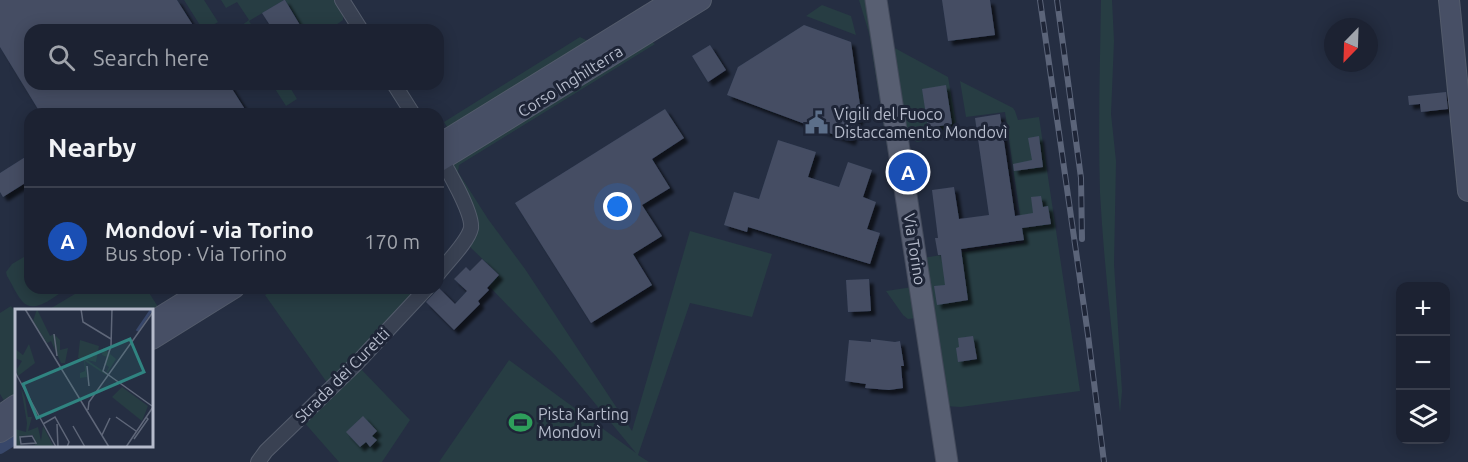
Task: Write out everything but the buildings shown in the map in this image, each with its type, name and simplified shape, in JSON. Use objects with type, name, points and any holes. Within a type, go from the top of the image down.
[{"type":"main road","name":"Via Torino","points":[[876,0],[947,462]]},
{"type":"street","points":[[342,0],[357,24]]},
{"type":"street","name":"Corso Inghilterra","points":[[652,22],[673,0]]},
{"type":"street","name":"Corso Inghilterra","points":[[444,152],[652,22],[701,0]]},
{"type":"street","points":[[1449,0],[1468,191]]},
{"type":"street","points":[[398,90],[409,108]]},
{"type":"street","points":[[444,165],[465,205],[471,225],[465,239],[444,266]]},
{"type":"street","points":[[153,321],[197,294]]},
{"type":"street","points":[[153,338],[224,294]]},
{"type":"street","name":"Strada dei Curetti","points":[[258,462],[266,451],[357,363],[421,294]]},
{"type":"street","points":[[0,416],[15,406]]},
{"type":"street","points":[[0,432],[15,423]]},
{"type":"green space","points":[[184,0],[204,0],[218,22],[199,24]]},
{"type":"green space","points":[[221,0],[284,0],[249,21],[251,24],[244,24],[249,20],[237,2],[226,8]]},
{"type":"green space","points":[[285,0],[334,0],[343,16],[343,20],[337,24],[299,24]]},
{"type":"green space","points":[[859,0],[867,0],[893,153],[888,153],[869,33]]},
{"type":"green space","points":[[1101,0],[1112,0],[1114,41],[1111,114],[1116,161],[1114,264],[1122,391],[1120,413],[1100,193]]},
{"type":"green space","points":[[822,5],[851,16],[856,35],[806,16]]},
{"type":"green space","points":[[580,37],[592,43],[450,132],[444,122]]},
{"type":"green space","points":[[651,41],[655,44],[459,165],[458,172],[632,431],[690,231],[772,254],[752,317],[690,303],[638,455],[649,462],[439,462],[509,360],[636,453],[555,355],[489,286],[499,275],[467,244],[472,235],[453,168],[455,161]]},
{"type":"green space","points":[[891,46],[948,77],[957,129],[954,135],[917,142],[904,134]]},
{"type":"green space","points":[[960,81],[1013,108],[1018,120],[1039,117],[1080,391],[961,407],[944,406],[922,258],[1024,243],[1005,112],[966,117]]},
{"type":"green space","points":[[276,90],[292,90],[297,99],[286,106]]},
{"type":"green space","points":[[24,257],[24,294],[59,294],[45,303],[27,305],[22,301],[7,276],[6,272],[12,264]]},
{"type":"green space","points":[[913,287],[917,318],[908,319],[886,291]]},
{"type":"green space","points":[[75,294],[150,294],[160,310],[153,314],[153,309],[50,309]]},
{"type":"green space","points":[[267,294],[415,294],[328,384],[265,295]]},
{"type":"green space","points":[[11,306],[15,312],[15,399],[6,404],[0,394],[0,313]]},
{"type":"green space","points":[[359,367],[410,420],[382,462],[339,462],[303,421]]},
{"type":"waterway","points":[[0,448],[15,439]]},
{"type":"railway","points":[[1040,0],[1104,462]]},
{"type":"railway","points":[[1057,0],[1081,178],[1082,239]]},
{"type":"place","name":"Vigili del Fuoco Distaccamento Mondovì","points":[[816,123]]},
{"type":"place","name":"Mondoví - via Torino","points":[[908,172]]},
{"type":"place","name":"Pista Karting Mondovì","points":[[520,423]]}]
